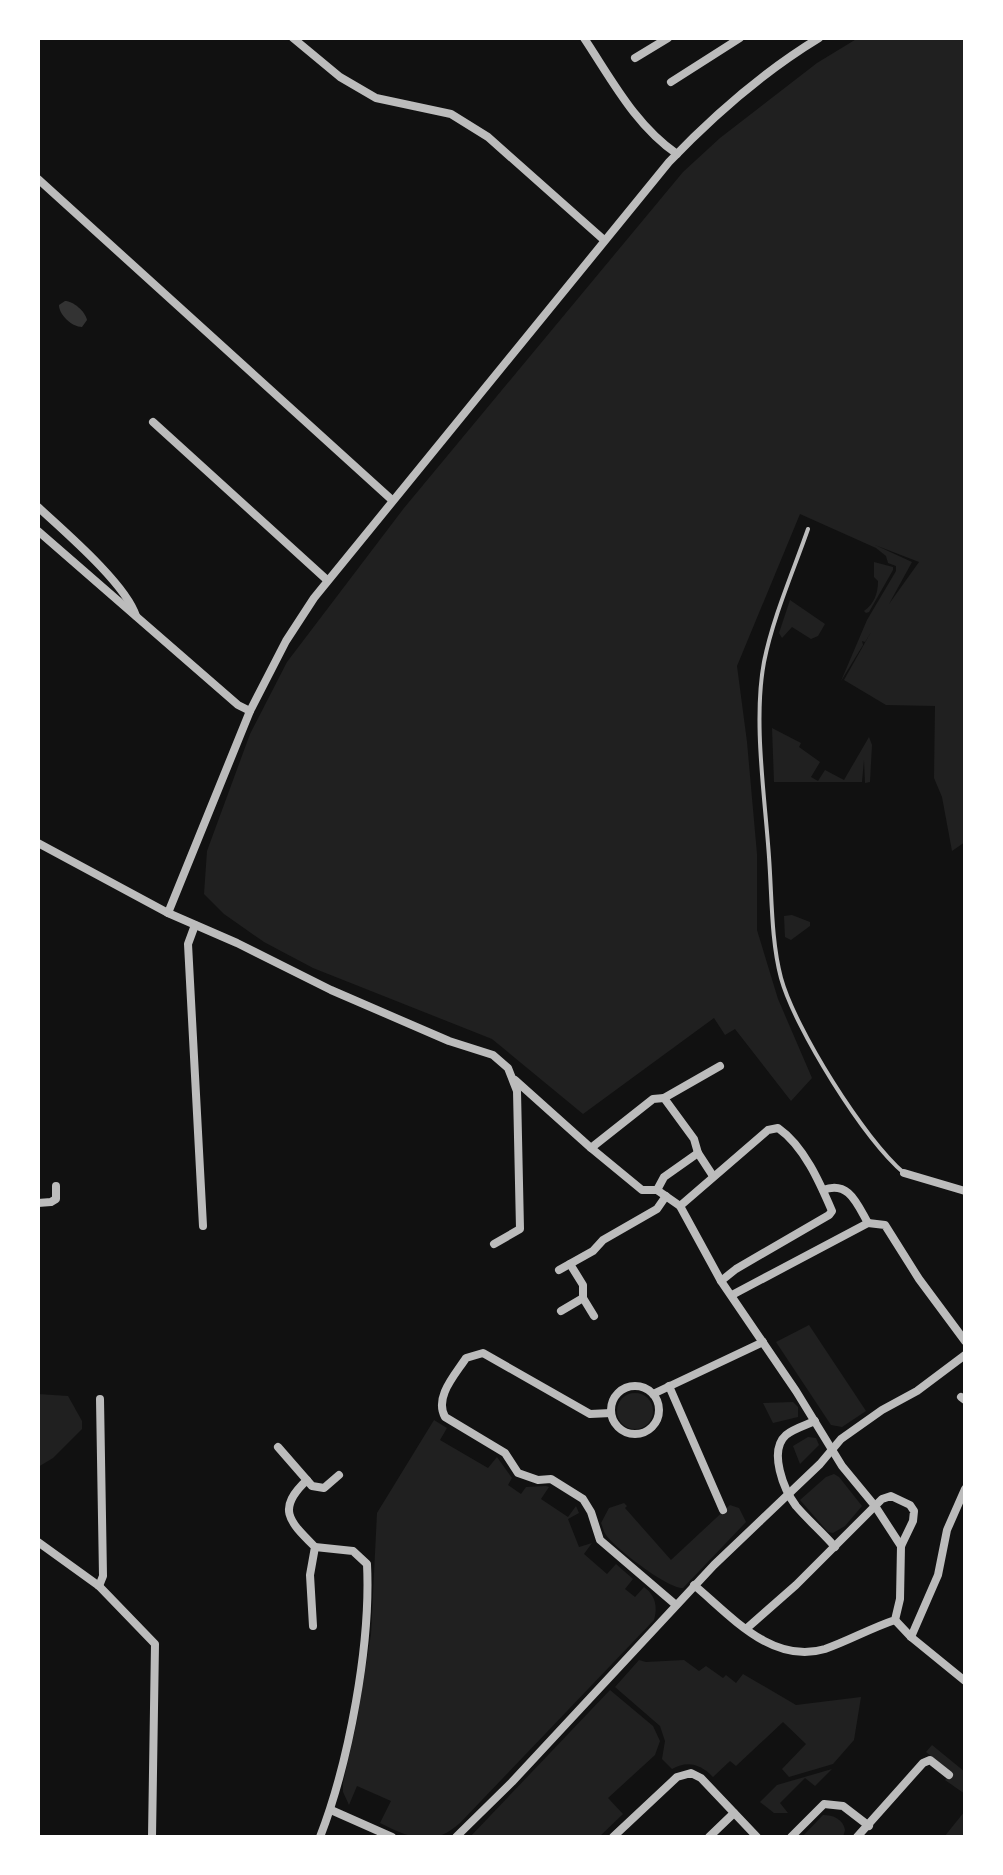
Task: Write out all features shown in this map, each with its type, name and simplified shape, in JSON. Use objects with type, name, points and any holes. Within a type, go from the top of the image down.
[{"type":"street","points":[[293,38],[340,77],[376,98],[451,114],[488,137],[604,240]]},
{"type":"street","points":[[584,38],[636,118],[663,145],[677,154]]},
{"type":"street","points":[[635,58],[668,38]]},
{"type":"street","points":[[671,82],[740,38]]},
{"type":"street","points":[[168,913],[250,711],[286,641],[327,580],[677,154],[745,90],[803,42],[819,38]]},
{"type":"street","points":[[38,179],[392,500]]},
{"type":"street","points":[[153,422],[327,580]]},
{"type":"street","points":[[38,507],[117,586],[133,606],[137,617]]},
{"type":"street","points":[[38,531],[238,705],[250,711]]},
{"type":"street","points":[[38,843],[168,913],[396,1018],[449,1041],[493,1055],[508,1068],[517,1091],[520,1229],[494,1244]]},
{"type":"street","points":[[195,925],[188,944],[203,1226]]},
{"type":"street","points":[[591,1148],[653,1099],[664,1098],[720,1066]]},
{"type":"street","points":[[514,1079],[642,1190],[657,1190],[680,1206],[721,1281],[832,1450],[901,1546]]},
{"type":"street","points":[[664,1098],[694,1139],[698,1153],[713,1176]]},
{"type":"street","points":[[680,1206],[768,1130],[778,1128],[796,1145],[823,1190],[832,1211],[829,1215],[736,1269],[721,1281]]},
{"type":"street","points":[[657,1190],[664,1177],[698,1153]]},
{"type":"street","points":[[904,1173],[965,1191]]},
{"type":"street","points":[[38,1203],[56,1199],[56,1186]]},
{"type":"street","points":[[823,1190],[834,1186],[851,1194],[868,1223]]},
{"type":"street","points":[[559,1270],[657,1209],[666,1196]]},
{"type":"street","points":[[732,1295],[868,1223],[885,1225],[919,1279],[965,1341]]},
{"type":"street","points":[[570,1264],[583,1285],[583,1298],[594,1316]]},
{"type":"street","points":[[561,1311],[583,1298]]},
{"type":"street","points":[[653,1394],[763,1342]]},
{"type":"street","points":[[611,1413],[590,1414],[483,1353],[466,1358],[441,1400],[445,1417],[505,1453],[518,1473],[538,1480],[551,1479],[583,1499],[591,1512],[600,1540],[676,1605]]},
{"type":"street","points":[[456,1837],[512,1782],[694,1585],[841,1439],[865,1421],[917,1391],[965,1355]]},
{"type":"street","points":[[639,1386],[653,1394],[659,1412],[653,1426],[639,1433],[624,1432],[613,1420],[614,1398],[625,1388],[639,1386]]},
{"type":"street","points":[[669,1386],[723,1510]]},
{"type":"street","points":[[99,1586],[103,1576],[100,1399]]},
{"type":"street","points":[[815,1421],[786,1435],[778,1457],[788,1492],[796,1506],[835,1547]]},
{"type":"street","points":[[278,1447],[312,1486],[324,1488],[339,1475]]},
{"type":"street","points":[[307,1480],[288,1501],[287,1510],[297,1529],[315,1547],[353,1551],[367,1564],[360,1670],[347,1744],[331,1810],[320,1837]]},
{"type":"street","points":[[911,1637],[938,1575],[947,1530],[965,1489]]},
{"type":"street","points":[[746,1629],[882,1499],[891,1496],[910,1505],[914,1511],[913,1521],[901,1546],[900,1599],[895,1620]]},
{"type":"street","points":[[38,1542],[99,1586],[155,1644],[152,1837]]},
{"type":"street","points":[[313,1626],[310,1575],[315,1547]]},
{"type":"street","points":[[694,1585],[746,1629],[774,1645],[805,1651],[826,1648],[895,1620]]},
{"type":"street","points":[[895,1620],[965,1681]]},
{"type":"street","points":[[857,1837],[923,1763],[930,1760],[949,1775]]},
{"type":"street","points":[[613,1837],[677,1777],[691,1773],[701,1778],[757,1837]]},
{"type":"street","points":[[791,1837],[824,1804],[843,1806],[869,1826]]},
{"type":"street","points":[[331,1810],[392,1837]]},
{"type":"street","points":[[709,1837],[734,1813]]},
{"type":"lane","points":[[808,529],[768,649],[762,683],[763,792],[778,962],[786,993],[813,1048],[858,1118],[904,1173]]},
{"type":"shaded area","points":[[858,38],[965,38],[965,842],[952,851],[942,797],[934,778],[935,706],[886,705],[844,680],[871,632],[865,642],[862,641],[863,645],[841,681],[867,620],[896,566],[888,563],[886,556],[876,548],[800,514],[737,666],[757,854],[757,930],[778,999],[812,1078],[791,1101],[735,1029],[725,1035],[714,1018],[583,1114],[492,1039],[313,968],[264,942],[224,914],[204,894],[207,851],[250,734],[287,662],[404,508],[683,172],[720,138],[817,63]],"holes":[[[875,545],[919,562],[889,604],[912,562]]]},
{"type":"shaded area","points":[[65,301],[84,313],[87,320],[82,327],[70,323],[61,313],[59,305]]},
{"type":"shaded area","points":[[874,562],[893,567],[893,570],[869,612],[866,613],[864,611],[873,602],[877,590]]},
{"type":"shaded area","points":[[790,600],[825,624],[818,636],[811,639],[792,627],[782,638],[779,633]]},
{"type":"shaded area","points":[[772,728],[801,743],[799,747],[820,762],[811,777],[818,781],[825,770],[844,780],[869,737],[872,745],[870,782],[865,783],[864,760],[862,782],[774,782]]},
{"type":"shaded area","points":[[792,915],[810,922],[810,926],[791,940],[785,937],[784,916]]},
{"type":"shaded area","points":[[809,1325],[866,1411],[842,1427],[831,1425],[776,1342]]},
{"type":"shaded area","points":[[635,1393],[648,1398],[653,1411],[648,1424],[635,1429],[622,1424],[617,1411],[622,1398]]},
{"type":"shaded area","points":[[38,1394],[68,1396],[82,1421],[82,1429],[53,1458],[38,1467]]},
{"type":"shaded area","points":[[793,1402],[798,1407],[798,1417],[773,1423],[763,1403]]},
{"type":"shaded area","points":[[434,1420],[447,1428],[440,1440],[488,1468],[497,1457],[512,1478],[508,1485],[521,1494],[526,1487],[546,1486],[549,1487],[541,1499],[568,1517],[576,1506],[579,1513],[568,1519],[579,1547],[592,1543],[584,1554],[607,1574],[616,1564],[633,1579],[625,1589],[635,1597],[644,1587],[653,1597],[656,1610],[654,1620],[460,1823],[440,1836],[421,1838],[380,1823],[391,1801],[357,1786],[349,1805],[343,1783],[371,1634],[377,1513]]},
{"type":"shaded area","points":[[808,1437],[816,1438],[819,1445],[800,1464],[793,1446]]},
{"type":"shaded area","points":[[834,1474],[862,1506],[845,1526],[833,1533],[828,1532],[800,1500],[826,1477]]},
{"type":"shaded area","points":[[624,1503],[625,1508],[671,1560],[730,1505],[739,1508],[746,1522],[683,1588],[676,1587],[642,1567],[606,1535],[601,1523],[609,1508]]},
{"type":"shaded area","points":[[639,1660],[684,1660],[699,1671],[706,1666],[736,1683],[743,1674],[796,1705],[861,1697],[854,1740],[833,1764],[789,1777],[782,1769],[806,1744],[783,1722],[736,1766],[730,1761],[713,1777],[694,1765],[672,1769],[662,1759],[665,1741],[660,1726],[615,1687]]},
{"type":"shaded area","points":[[610,1690],[653,1726],[660,1741],[655,1755],[608,1798],[623,1814],[599,1837],[470,1837]]},
{"type":"shaded area","points":[[932,1745],[965,1772],[965,1794],[945,1780],[951,1772],[926,1752]]},
{"type":"shaded area","points":[[832,1769],[815,1786],[805,1778],[780,1803],[788,1813],[774,1813],[760,1802],[777,1785]]},
{"type":"shaded area","points":[[965,1811],[965,1837],[944,1837]]},
{"type":"shaded area","points":[[823,1815],[840,1820],[845,1830],[843,1837],[802,1837]]}]
